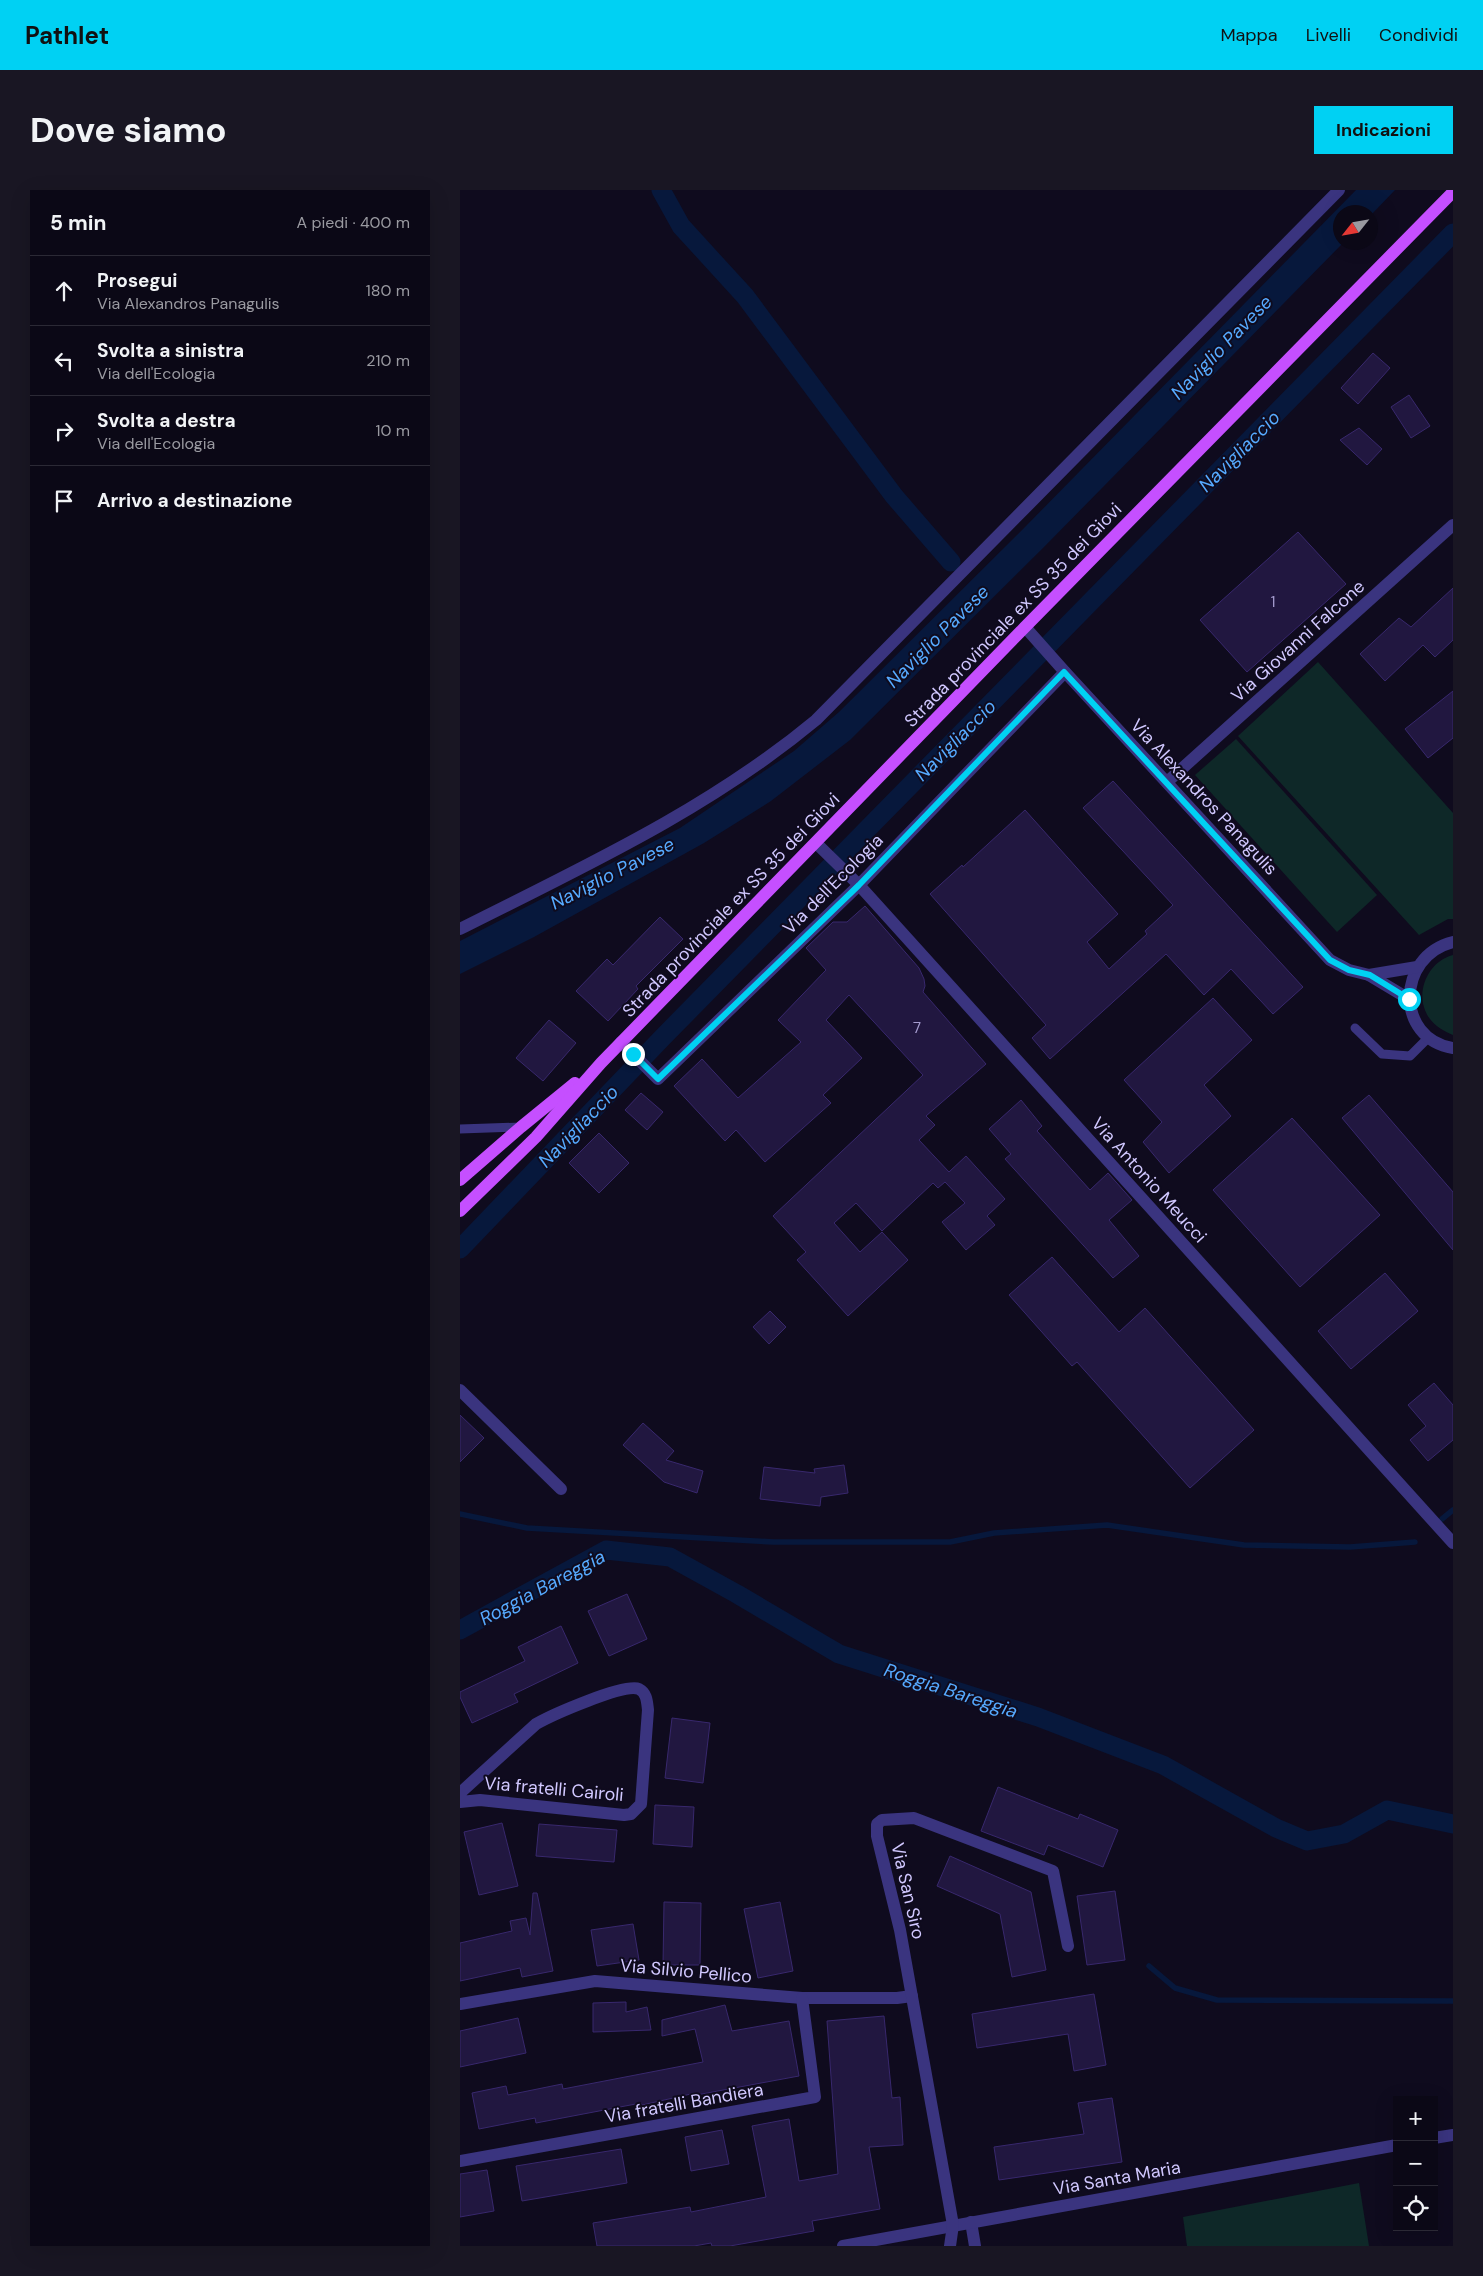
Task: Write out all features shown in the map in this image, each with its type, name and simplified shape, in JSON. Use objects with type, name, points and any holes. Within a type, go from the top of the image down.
[{"type":"main road","name":"Strada provinciale ex SS 35 dei Giovi","points":[[460,1211],[536,1137],[621,1042],[1025,626],[1453,192]]},
{"type":"main road","name":"Strada provinciale ex SS 35 dei Giovi","points":[[460,1180],[520,1127],[601,1063]]},
{"type":"street","points":[[460,929],[643,837],[690,810],[783,748],[816,720],[1339,190]]},
{"type":"street","name":"Via Giovanni Falcone","points":[[1167,782],[1453,525]]},
{"type":"street","name":"Via Alexandros Panagulis","points":[[1025,626],[1064,672],[1330,960],[1349,970],[1370,975],[1409,999]]},
{"type":"street","name":"Via dell'Ecologia","points":[[621,1042],[658,1079],[859,885],[1064,672]]},
{"type":"street","name":"Via Antonio Meucci","points":[[816,843],[859,885],[1453,1543]]},
{"type":"street","points":[[1453,942],[1442,945],[1428,954],[1417,967],[1411,982],[1409,999],[1413,1016],[1422,1030],[1434,1041],[1453,1048]]},
{"type":"street","name":"Via Alexandros Panagulis","points":[[1370,975],[1417,967]]},
{"type":"street","points":[[460,1390],[561,1489]]},
{"type":"street","name":"Via fratelli Cairoli","points":[[460,1793],[536,1724],[549,1716],[566,1708],[632,1688],[643,1692],[646,1696],[648,1710],[641,1804],[631,1814],[624,1815],[480,1800],[460,1802]]},
{"type":"street","name":"Via San Siro","points":[[950,2246],[953,2226],[900,1930],[876,1829],[882,1820],[914,1818],[1053,1872],[1068,1946]]},
{"type":"street","name":"Via Silvio Pellico","points":[[460,2004],[595,1981],[802,1998],[897,1998],[912,1996]]},
{"type":"street","name":"Via fratelli Bandiera","points":[[460,2161],[815,2097],[802,1998]]},
{"type":"street","points":[[1438,2137],[1453,2135]]},
{"type":"street","name":"Via Santa Maria","points":[[843,2246],[1393,2146]]},
{"type":"street","points":[[971,2222],[974,2246]]},
{"type":"lane","points":[[1355,1028],[1382,1054],[1410,1056],[1429,1037]]},
{"type":"lane","points":[[460,1130],[520,1127]]},
{"type":"green space","points":[[1318,662],[1453,813],[1453,919],[1448,919],[1419,935],[1238,736]]},
{"type":"green space","points":[[1236,739],[1377,895],[1337,932],[1195,775]]},
{"type":"green space","points":[[1453,955],[1453,1035],[1432,1022],[1425,1010],[1423,991],[1429,973],[1444,959]]},
{"type":"green space","points":[[1359,2183],[1369,2246],[1187,2246],[1183,2217]]},
{"type":"water","points":[[1356,190],[1395,190],[1378,208],[1378,205],[1341,205]]},
{"type":"water","name":"Naviglio Pavese","points":[[1333,213],[1333,250],[1336,250],[1044,547],[850,740],[771,801],[704,843],[534,937],[460,974],[460,941],[680,828],[794,751],[839,712],[1025,527]]},
{"type":"building","points":[[1373,353],[1390,368],[1358,404],[1341,388]]},
{"type":"building","points":[[1409,395],[1430,426],[1411,438],[1391,407]]},
{"type":"building","points":[[1359,428],[1382,449],[1367,465],[1340,440]]},
{"type":"building","points":[[1298,532],[1346,584],[1247,672],[1200,620]]},
{"type":"building","points":[[1453,588],[1453,640],[1435,657],[1423,645],[1385,681],[1360,654],[1399,618],[1411,627]]},
{"type":"building","points":[[1453,691],[1453,738],[1428,758],[1405,729]]},
{"type":"building","points":[[1113,781],[1303,987],[1273,1014],[1231,969],[1204,995],[1166,954],[1050,1059],[1032,1038],[1046,1025],[930,894],[962,865],[963,867],[1025,810],[1118,914],[1087,942],[1109,969],[1147,934],[1145,931],[1173,905],[1083,808]]},
{"type":"building","points":[[865,906],[919,968],[924,979],[925,986],[923,992],[986,1064],[926,1116],[935,1125],[919,1140],[949,1172],[966,1156],[1005,1199],[987,1216],[995,1225],[966,1250],[942,1222],[965,1203],[945,1182],[938,1188],[933,1183],[882,1231],[856,1203],[834,1223],[860,1252],[882,1232],[908,1260],[848,1316],[797,1260],[806,1252],[773,1216],[923,1075],[849,995],[826,1020],[862,1058],[823,1095],[831,1103],[765,1162],[736,1130],[725,1141],[674,1086],[702,1059],[738,1098],[801,1042],[778,1020],[826,970],[806,948],[833,922],[847,922]]},
{"type":"building","points":[[660,917],[683,939],[636,986],[638,989],[608,1021],[576,991],[607,959],[613,965]]},
{"type":"building","points":[[1213,998],[1252,1040],[1204,1085],[1231,1116],[1169,1173],[1143,1142],[1162,1122],[1124,1080]]},
{"type":"building","points":[[549,1020],[576,1043],[543,1081],[516,1058]]},
{"type":"building","points":[[641,1093],[663,1112],[647,1130],[625,1110]]},
{"type":"building","points":[[1369,1095],[1453,1192],[1453,1250],[1342,1118]]},
{"type":"building","points":[[1021,1100],[1042,1126],[1037,1131],[1090,1190],[1108,1173],[1132,1200],[1109,1220],[1139,1256],[1113,1278],[1005,1159],[1011,1154],[989,1129]]},
{"type":"building","points":[[1292,1118],[1380,1215],[1300,1287],[1213,1190]]},
{"type":"building","points":[[599,1133],[629,1163],[599,1193],[569,1163]]},
{"type":"building","points":[[1052,1257],[1119,1332],[1145,1308],[1254,1430],[1190,1488],[1077,1362],[1072,1366],[1009,1295]]},
{"type":"building","points":[[1385,1273],[1418,1311],[1351,1369],[1318,1331]]},
{"type":"building","points":[[770,1311],[786,1327],[769,1344],[753,1327]]},
{"type":"building","points":[[1434,1383],[1453,1405],[1453,1440],[1428,1461],[1410,1440],[1426,1426],[1408,1405]]},
{"type":"building","points":[[460,1415],[484,1438],[460,1462]]},
{"type":"building","points":[[643,1423],[674,1451],[666,1460],[703,1471],[697,1493],[664,1482],[623,1445]]},
{"type":"building","points":[[844,1465],[848,1493],[821,1497],[820,1506],[760,1499],[764,1467],[815,1473],[814,1469]]},
{"type":"building","points":[[627,1594],[647,1639],[609,1656],[588,1611]]},
{"type":"building","points":[[561,1626],[578,1663],[514,1694],[518,1702],[472,1723],[460,1697],[460,1692],[525,1661],[518,1647]]},
{"type":"building","points":[[672,1718],[710,1723],[703,1783],[665,1778]]},
{"type":"building","points":[[998,1787],[1078,1819],[1080,1814],[1118,1830],[1103,1867],[1048,1845],[1044,1855],[981,1831]]},
{"type":"building","points":[[655,1805],[694,1807],[692,1847],[653,1844]]},
{"type":"building","points":[[502,1823],[518,1886],[479,1895],[464,1832]]},
{"type":"building","points":[[539,1824],[617,1830],[614,1862],[536,1856]]},
{"type":"building","points":[[950,1856],[1031,1892],[1046,1970],[1012,1977],[1000,1914],[937,1886]]},
{"type":"building","points":[[1115,1891],[1125,1960],[1087,1965],[1077,1896]]},
{"type":"building","points":[[533,1893],[537,1893],[553,1971],[522,1977],[520,1968],[460,1981],[460,1943],[512,1931],[510,1921],[526,1918],[530,1935]]},
{"type":"building","points":[[664,1902],[701,1903],[700,1965],[663,1965]]},
{"type":"building","points":[[780,1902],[793,1971],[758,1978],[744,1909]]},
{"type":"building","points":[[633,1924],[639,1960],[597,1966],[591,1930]]},
{"type":"building","points":[[1094,1994],[1106,2065],[1074,2071],[1068,2034],[977,2048],[972,2014]]},
{"type":"building","points":[[626,2002],[626,2012],[647,2007],[651,2030],[593,2032],[593,2003]]},
{"type":"building","points":[[725,2005],[732,2031],[789,2021],[799,2076],[536,2123],[535,2118],[479,2129],[472,2093],[506,2086],[508,2095],[562,2084],[563,2089],[703,2062],[695,2029],[662,2036],[662,2020]]},
{"type":"building","points":[[884,2016],[892,2098],[900,2097],[903,2145],[869,2147],[880,2209],[812,2221],[814,2231],[730,2246],[712,2246],[711,2243],[694,2246],[597,2246],[593,2223],[690,2207],[691,2212],[766,2197],[752,2126],[789,2119],[799,2181],[838,2174],[827,2021]]},
{"type":"building","points":[[518,2018],[526,2053],[460,2067],[460,2031]]},
{"type":"building","points":[[1112,2098],[1122,2162],[999,2180],[994,2147],[1084,2134],[1078,2103]]},
{"type":"building","points":[[722,2130],[729,2164],[691,2171],[685,2137]]},
{"type":"building","points":[[621,2149],[627,2183],[522,2201],[516,2166]]},
{"type":"building","points":[[487,2170],[494,2211],[460,2217],[460,2174]]},
{"type":"waterway","points":[[661,190],[681,226],[745,296],[894,496],[951,562]]},
{"type":"waterway","name":"Navigliaccio","points":[[460,1249],[663,1037],[1453,233]]},
{"type":"waterway","points":[[1442,1519],[1453,1510]]},
{"type":"waterway","points":[[460,1514],[527,1528],[773,1542],[950,1542],[994,1533],[1107,1525],[1244,1545],[1350,1547],[1415,1542]]},
{"type":"waterway","name":"Roggia Bareggia","points":[[460,1630],[606,1550],[670,1557],[839,1654],[1038,1717],[1163,1765],[1276,1828],[1307,1841],[1344,1834],[1387,1810],[1453,1824]]},
{"type":"waterway","points":[[1149,1966],[1175,1988],[1217,2000],[1453,2001]]},
{"type":"route","points":[[633,1054],[658,1079],[859,885],[1064,672],[1330,960],[1349,970],[1370,975],[1409,999]]}]
